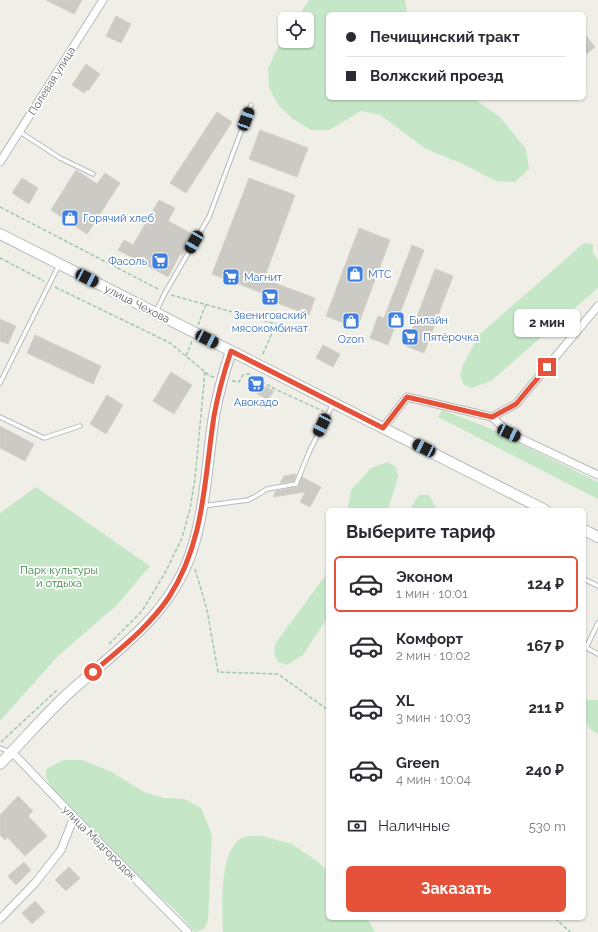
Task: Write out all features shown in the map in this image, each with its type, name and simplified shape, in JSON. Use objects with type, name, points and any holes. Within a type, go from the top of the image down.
[{"type":"street","name":"Полевая улица","points":[[0,162],[103,0]]},
{"type":"street","name":"улица Чехова","points":[[0,234],[541,508]]},
{"type":"street","points":[[492,417],[516,404],[598,306]]},
{"type":"street","points":[[0,764],[71,691],[126,644],[150,621],[168,598],[190,554],[197,532],[202,506],[214,415],[222,379],[231,351]]},
{"type":"street","points":[[383,428],[407,397],[492,417],[509,433],[598,475]]},
{"type":"street","points":[[586,531],[598,537]]},
{"type":"street","name":"улица Медгородок","points":[[12,752],[188,932]]},
{"type":"street","points":[[0,919],[35,883],[61,850],[74,817]]},
{"type":"lane","points":[[156,313],[165,293],[209,217],[251,105]]},
{"type":"lane","points":[[20,132],[60,158],[93,174]]},
{"type":"lane","points":[[0,383],[59,264]]},
{"type":"lane","points":[[202,506],[248,500],[267,489],[296,484],[310,450],[333,403]]},
{"type":"lane","points":[[0,417],[44,438],[80,426]]},
{"type":"lane","points":[[586,580],[598,586]]},
{"type":"lane","points":[[586,646],[598,623]]},
{"type":"lane","points":[[586,648],[598,654]]},
{"type":"lane","points":[[0,748],[12,752]]},
{"type":"path","points":[[0,207],[165,293],[276,324],[253,376]]},
{"type":"path","points":[[0,258],[49,284],[170,343],[210,376],[239,382],[243,375],[249,374],[276,389],[328,413]]},
{"type":"path","points":[[109,644],[142,611],[165,574],[182,538],[190,509],[195,478],[205,372]]},
{"type":"path","points":[[190,554],[207,610],[218,672],[278,674],[326,709]]},
{"type":"path","points":[[0,744],[57,689]]},
{"type":"path","points":[[557,920],[570,932]]},
{"type":"green space","points":[[309,0],[405,0],[407,12],[326,12],[326,100],[476,100],[501,118],[526,149],[529,169],[515,182],[496,181],[461,163],[426,149],[380,115],[361,111],[329,130],[311,130],[293,119],[279,106],[269,88],[268,69],[278,48],[314,48],[314,12],[301,12]]},
{"type":"green space","points":[[584,243],[593,244],[593,253],[598,260],[598,288],[491,381],[472,388],[463,384],[460,375],[463,365],[479,335]]},
{"type":"green space","points":[[442,410],[489,428],[598,482],[598,499],[438,417]]},
{"type":"green space","points":[[388,462],[396,467],[398,477],[389,508],[347,508],[351,490],[371,468]]},
{"type":"green space","name":"Парк культуры и отдыха","points":[[36,487],[150,566],[118,604],[58,656],[0,721],[0,513]]},
{"type":"green space","points":[[419,495],[429,495],[437,508],[410,508]]},
{"type":"green space","points":[[326,575],[326,620],[303,655],[287,665],[278,662],[274,654],[275,644]]},
{"type":"green space","points":[[586,700],[598,700],[598,734],[587,724]]},
{"type":"green space","points":[[63,760],[82,760],[110,771],[144,792],[164,798],[184,799],[201,808],[212,835],[208,921],[204,929],[195,932],[175,910],[125,866],[56,794],[46,778],[46,769]]},
{"type":"green space","points":[[248,836],[262,836],[292,844],[317,861],[326,869],[326,920],[368,920],[375,932],[223,932],[222,896],[228,856],[233,846],[240,839]]},
{"type":"building","points":[[46,0],[82,0],[74,14]]},
{"type":"building","points":[[116,16],[131,24],[121,43],[106,36]]},
{"type":"building","points":[[586,36],[595,47],[586,54]]},
{"type":"building","points":[[86,64],[100,74],[88,91],[86,90],[84,93],[72,85]]},
{"type":"building","points":[[217,112],[232,122],[186,193],[170,183]]},
{"type":"building","points":[[260,130],[308,148],[297,177],[249,159]]},
{"type":"building","points":[[76,170],[97,184],[105,173],[120,183],[87,234],[51,210]]},
{"type":"building","points":[[22,178],[38,188],[29,204],[12,193]]},
{"type":"building","points":[[249,178],[295,195],[264,279],[315,298],[309,315],[264,298],[265,294],[212,274]]},
{"type":"building","points":[[159,200],[175,208],[168,221],[194,235],[182,255],[180,254],[168,277],[118,250],[124,240],[133,245]]},
{"type":"building","points":[[359,228],[390,240],[357,328],[326,316]]},
{"type":"building","points":[[412,245],[424,250],[388,345],[370,338],[378,316],[384,318]]},
{"type":"building","points":[[435,269],[453,276],[424,353],[406,346]]},
{"type":"building","points":[[0,319],[16,326],[8,344],[0,341]]},
{"type":"building","points":[[35,335],[101,366],[93,384],[27,353]]},
{"type":"building","points":[[323,345],[340,354],[333,367],[316,358]]},
{"type":"building","points":[[171,372],[192,385],[174,414],[153,401]]},
{"type":"building","points":[[253,379],[274,391],[268,400],[252,390],[254,388],[249,385]]},
{"type":"building","points":[[107,395],[123,405],[106,434],[90,424]]},
{"type":"building","points":[[0,426],[34,444],[25,461],[0,448]]},
{"type":"building","points":[[296,474],[294,481],[280,483],[284,476]]},
{"type":"building","points":[[302,477],[321,487],[310,507],[300,502],[305,492],[273,497],[276,491],[298,487]]},
{"type":"building","points":[[18,796],[33,811],[28,816],[47,836],[25,856],[7,837],[5,840],[0,835],[0,815]]},
{"type":"building","points":[[24,862],[31,870],[16,885],[8,876]]},
{"type":"building","points":[[69,867],[80,878],[66,891],[55,880]]},
{"type":"building","points":[[35,901],[45,912],[32,924],[22,913]]},
{"type":"place","name":"Горячий хлеб","points":[[70,218]]},
{"type":"place","name":"Фасоль","points":[[160,261]]},
{"type":"place","name":"МТС","points":[[355,274]]},
{"type":"place","name":"Магнит","points":[[231,277]]},
{"type":"place","name":"Звениговский мясокомбинат","points":[[270,297]]},
{"type":"place","name":"Билайн","points":[[396,320]]},
{"type":"place","name":"Ozon","points":[[351,321]]},
{"type":"place","name":"Пятёрочка","points":[[410,337]]},
{"type":"place","name":"Авокадо","points":[[256,384]]},
{"type":"route","points":[[93,672],[150,621],[168,598],[181,575],[197,532],[202,506],[214,415],[222,379],[231,351],[383,428],[407,397],[492,417],[516,404],[547,367]]}]
